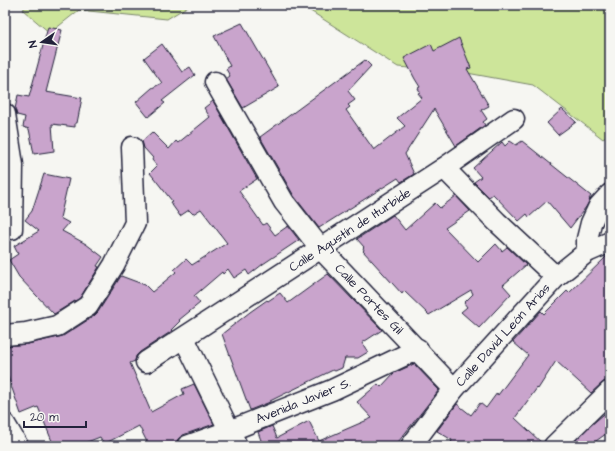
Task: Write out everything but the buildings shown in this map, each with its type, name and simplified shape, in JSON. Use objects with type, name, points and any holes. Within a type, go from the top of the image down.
[{"type":"street","name":"Calle Portes Gil","points":[[215,82],[284,202],[321,249],[418,349],[454,389]]},
{"type":"street","points":[[5,114],[13,165],[12,229]]},
{"type":"street","name":"Calle Agustín de Iturbide","points":[[146,362],[444,168],[514,119]]},
{"type":"street","points":[[5,335],[26,333],[57,326],[88,306],[114,265],[135,223],[132,147]]},
{"type":"street","points":[[444,168],[497,222],[556,277]]},
{"type":"street","points":[[587,252],[587,239],[591,223],[599,206],[610,194]]},
{"type":"street","name":"Calle David León Arias","points":[[411,446],[454,389],[556,277],[587,252],[610,242]]},
{"type":"street","points":[[184,338],[233,438]]},
{"type":"street","name":"Avenida Javier S.","points":[[187,446],[233,438],[418,349]]},
{"type":"street","points":[[554,446],[610,392]]},
{"type":"street","points":[[5,424],[18,446]]},
{"type":"green space","points":[[26,5],[190,5],[167,19],[79,10],[50,33],[23,10]]},
{"type":"green space","points":[[301,5],[610,5],[610,134],[603,139],[533,85],[467,73],[398,67]]}]
